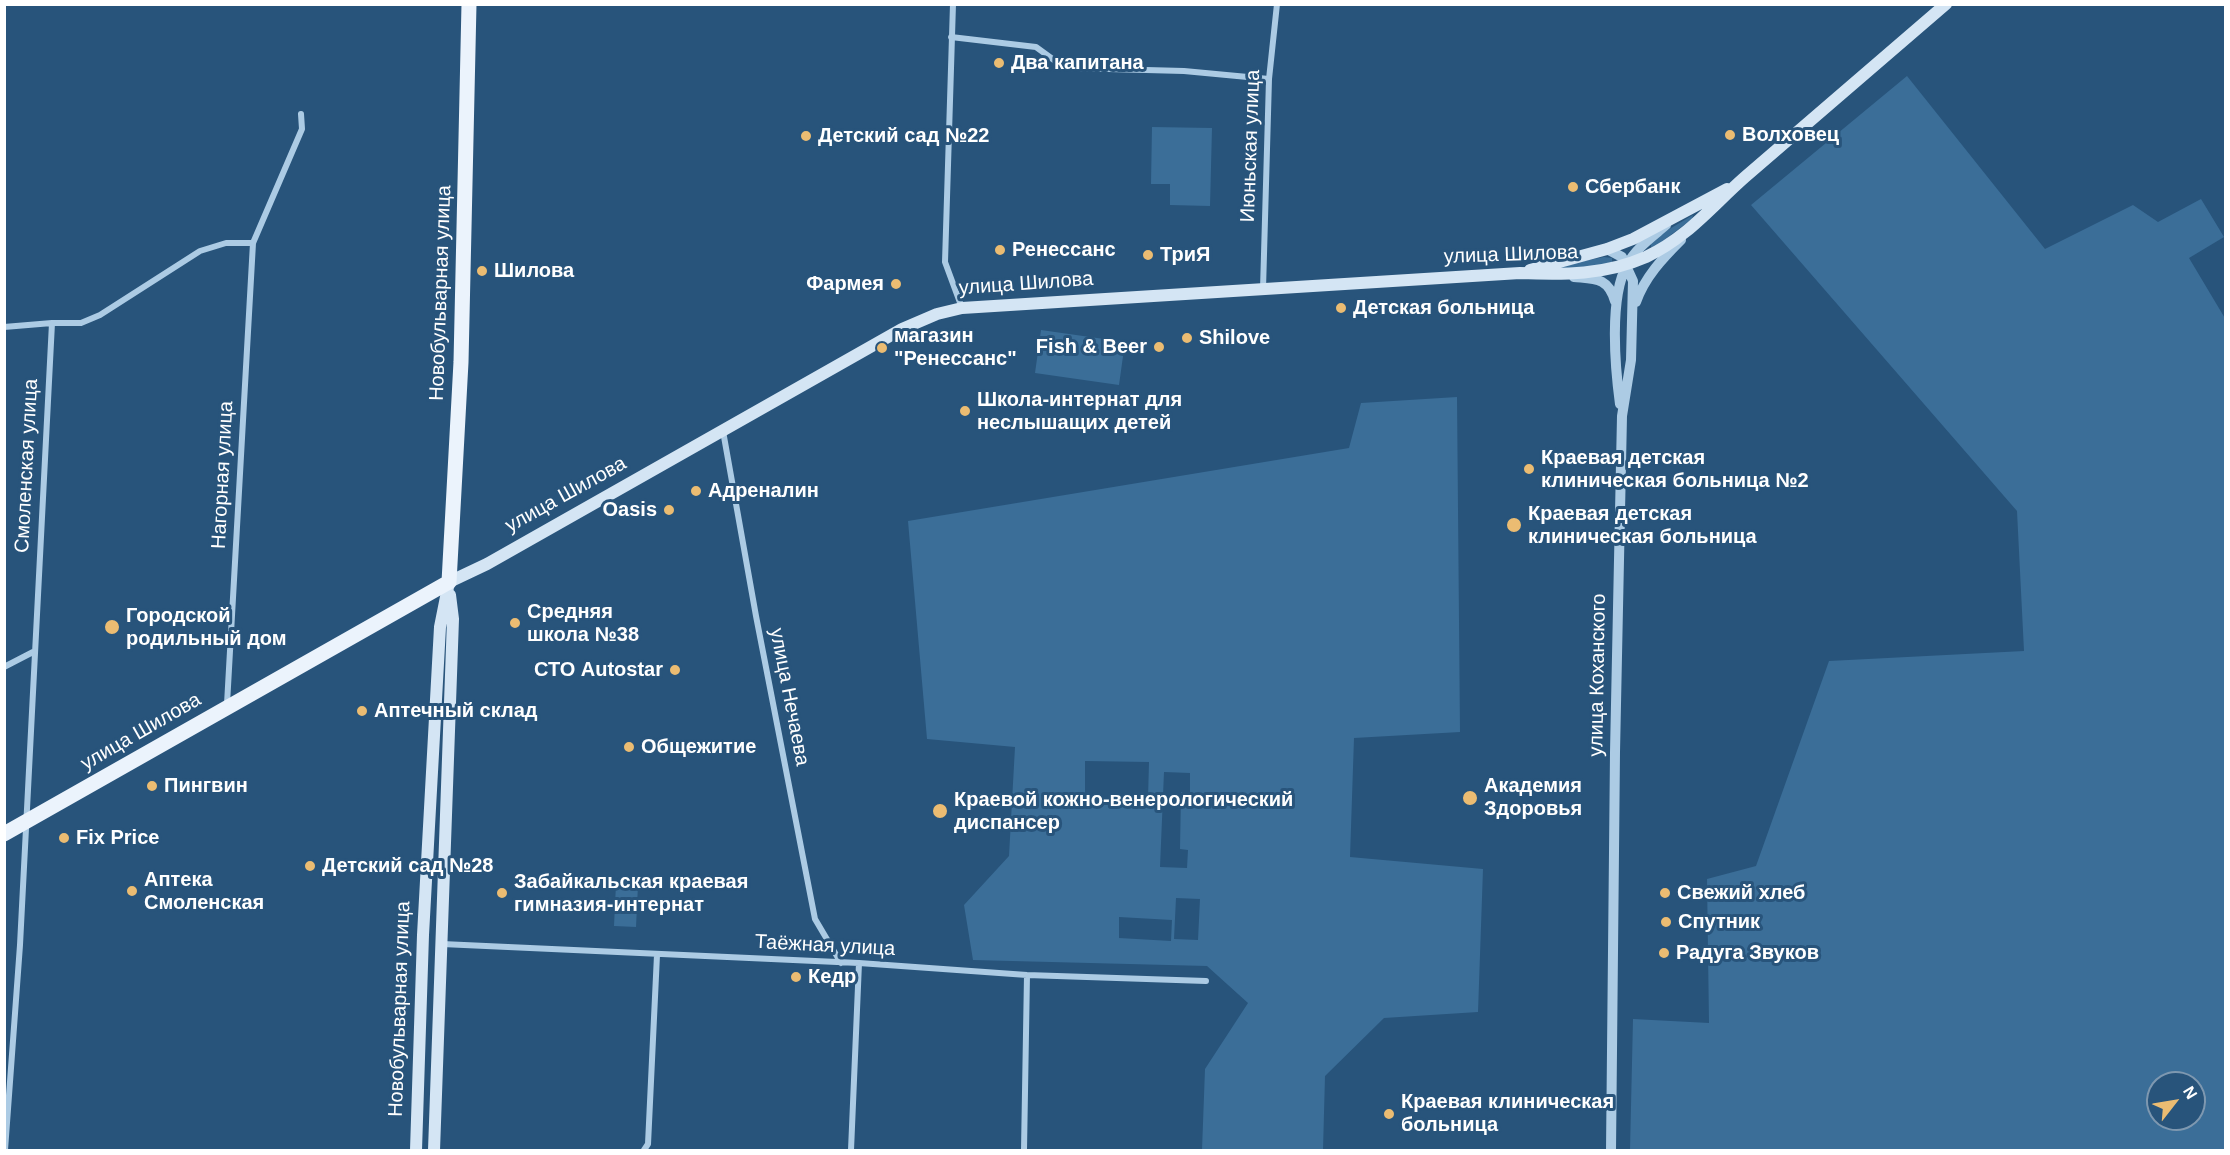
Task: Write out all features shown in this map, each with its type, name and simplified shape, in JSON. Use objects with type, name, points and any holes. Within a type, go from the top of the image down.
[{"type":"main road","name":"Новобульварная улица","points":[[416,1150],[424,926],[440,627],[449,582],[461,362],[469,4]]},
{"type":"main road","name":"улица Шилова","points":[[4,834],[449,582],[487,564],[902,328],[937,314],[962,308],[1520,273],[1561,275],[1590,273],[1627,264],[1664,248],[1692,229],[1739,183],[1946,4]]},
{"type":"main road","points":[[1520,273],[1607,249],[1633,239],[1739,183]]},
{"type":"main road","name":"Новобульварная улица","points":[[434,1150],[453,619],[449,582]]},
{"type":"street","points":[[952,4],[945,262],[962,308]]},
{"type":"street","name":"Июньская улица","points":[[1263,290],[1269,78],[1277,4]]},
{"type":"street","points":[[951,37],[1036,47],[1058,63],[1070,68],[1184,71],[1269,78]]},
{"type":"street","points":[[4,327],[52,322],[81,323],[100,315],[201,251],[226,243],[253,243],[302,129],[302,114]]},
{"type":"street","points":[[1622,416],[1616,373],[1616,304],[1619,284],[1627,264],[1642,244],[1681,214]]},
{"type":"street","points":[[1633,311],[1641,287],[1659,263],[1692,229]]},
{"type":"street","name":"Нагорная улица","points":[[227,708],[253,243]]},
{"type":"street","points":[[1607,249],[1616,252],[1627,264],[1634,281],[1631,360],[1622,416]]},
{"type":"street","points":[[1561,275],[1594,279],[1606,283],[1611,289],[1616,304]]},
{"type":"street","name":"Смоленская улица","points":[[5,1150],[20,945],[33,652],[52,322]]},
{"type":"street","name":"улица Коханского","points":[[1611,1150],[1615,740],[1622,416]]},
{"type":"street","name":"улица Нечаева","points":[[723,431],[815,920],[841,963]]},
{"type":"street","points":[[4,667],[33,652]]},
{"type":"street","name":"Таёжная улица","points":[[441,944],[859,963],[1028,975],[1206,981]]},
{"type":"street","points":[[644,1150],[648,1144],[649,1133],[657,954]]},
{"type":"street","points":[[851,1150],[859,963]]},
{"type":"street","points":[[1024,1150],[1028,975]]},
{"type":"shaded area","points":[[1907,76],[2045,249],[2133,205],[2158,222],[2201,199],[2224,237],[2189,258],[2226,320],[2225,1150],[1630,1150],[1633,1019],[1709,1023],[1707,879],[1756,866],[1829,661],[2024,651],[2017,511],[1751,205]]},
{"type":"shaded area","points":[[1152,127],[1212,128],[1210,206],[1170,205],[1170,184],[1151,184]]},
{"type":"shaded area","points":[[1693,215],[1692,219],[1652,249],[1650,243],[1656,237]]},
{"type":"shaded area","points":[[1604,257],[1612,258],[1612,262],[1574,272],[1554,267]]},
{"type":"shaded area","points":[[1041,330],[1125,342],[1119,385],[1035,373]]},
{"type":"shaded area","points":[[1457,397],[1460,732],[1354,738],[1350,857],[1483,869],[1478,1012],[1384,1018],[1325,1076],[1323,1150],[1202,1150],[1205,1069],[1248,1003],[1207,966],[973,960],[964,905],[1009,856],[1015,747],[927,739],[908,521],[1349,448],[1361,403]],"holes":[[[1085,761],[1149,762],[1148,799],[1085,797]],[[1164,772],[1190,773],[1190,792],[1181,792],[1180,849],[1188,850],[1187,868],[1160,867]],[[1176,898],[1200,899],[1198,940],[1174,939]],[[1119,917],[1172,920],[1171,941],[1119,938]]]},
{"type":"shaded area","points":[[616,884],[638,885],[636,927],[614,926]]},
{"type":"place","name":"Два капитана","points":[[999,63]]},
{"type":"place","name":"Волховец","points":[[1730,135]]},
{"type":"place","name":"Детский сад №22","points":[[806,136]]},
{"type":"place","name":"Сбербанк","points":[[1573,187]]},
{"type":"place","name":"Ренессанс","points":[[1000,250]]},
{"type":"place","name":"ТриЯ","points":[[1148,255]]},
{"type":"place","name":"Шилова","points":[[482,271]]},
{"type":"place","name":"Фармея","points":[[896,284]]},
{"type":"place","name":"Детская больница","points":[[1341,308]]},
{"type":"place","name":"Shilove","points":[[1187,338]]},
{"type":"place","name":"Fish & Beer","points":[[1159,347]]},
{"type":"place","name":"магазин \"Ренессанс\"","points":[[882,348]]},
{"type":"place","name":"Школа-интернат для неслышащих детей","points":[[965,411]]},
{"type":"place","name":"Краевая детская клиническая больница №2","points":[[1529,469]]},
{"type":"place","name":"Адреналин","points":[[696,491]]},
{"type":"place","name":"Oasis","points":[[669,510]]},
{"type":"place","name":"Краевая детская клиническая больница","points":[[1514,525]]},
{"type":"place","name":"Средняя школа №38","points":[[515,623]]},
{"type":"place","name":"Городской родильный дом","points":[[112,627]]},
{"type":"place","name":"СТО Autostar","points":[[675,670]]},
{"type":"place","name":"Аптечный склад","points":[[362,711]]},
{"type":"place","name":"Общежитие","points":[[629,747]]},
{"type":"place","name":"Пингвин","points":[[152,786]]},
{"type":"place","name":"Академия Здоровья","points":[[1470,798]]},
{"type":"place","name":"Краевой кожно-венерологический диспансер","points":[[940,811]]},
{"type":"place","name":"Fix Price","points":[[64,838]]},
{"type":"place","name":"Детский сад №28","points":[[310,866]]},
{"type":"place","name":"Аптека Смоленская","points":[[132,891]]},
{"type":"place","name":"Забайкальская краевая гимназия-интернат","points":[[502,893]]},
{"type":"place","name":"Свежий хлеб","points":[[1665,893]]},
{"type":"place","name":"Спутник","points":[[1666,922]]},
{"type":"place","name":"Радуга Звуков","points":[[1664,953]]},
{"type":"place","name":"Кедр","points":[[796,977]]},
{"type":"place","name":"Краевая клиническая больница","points":[[1389,1114]]}]
